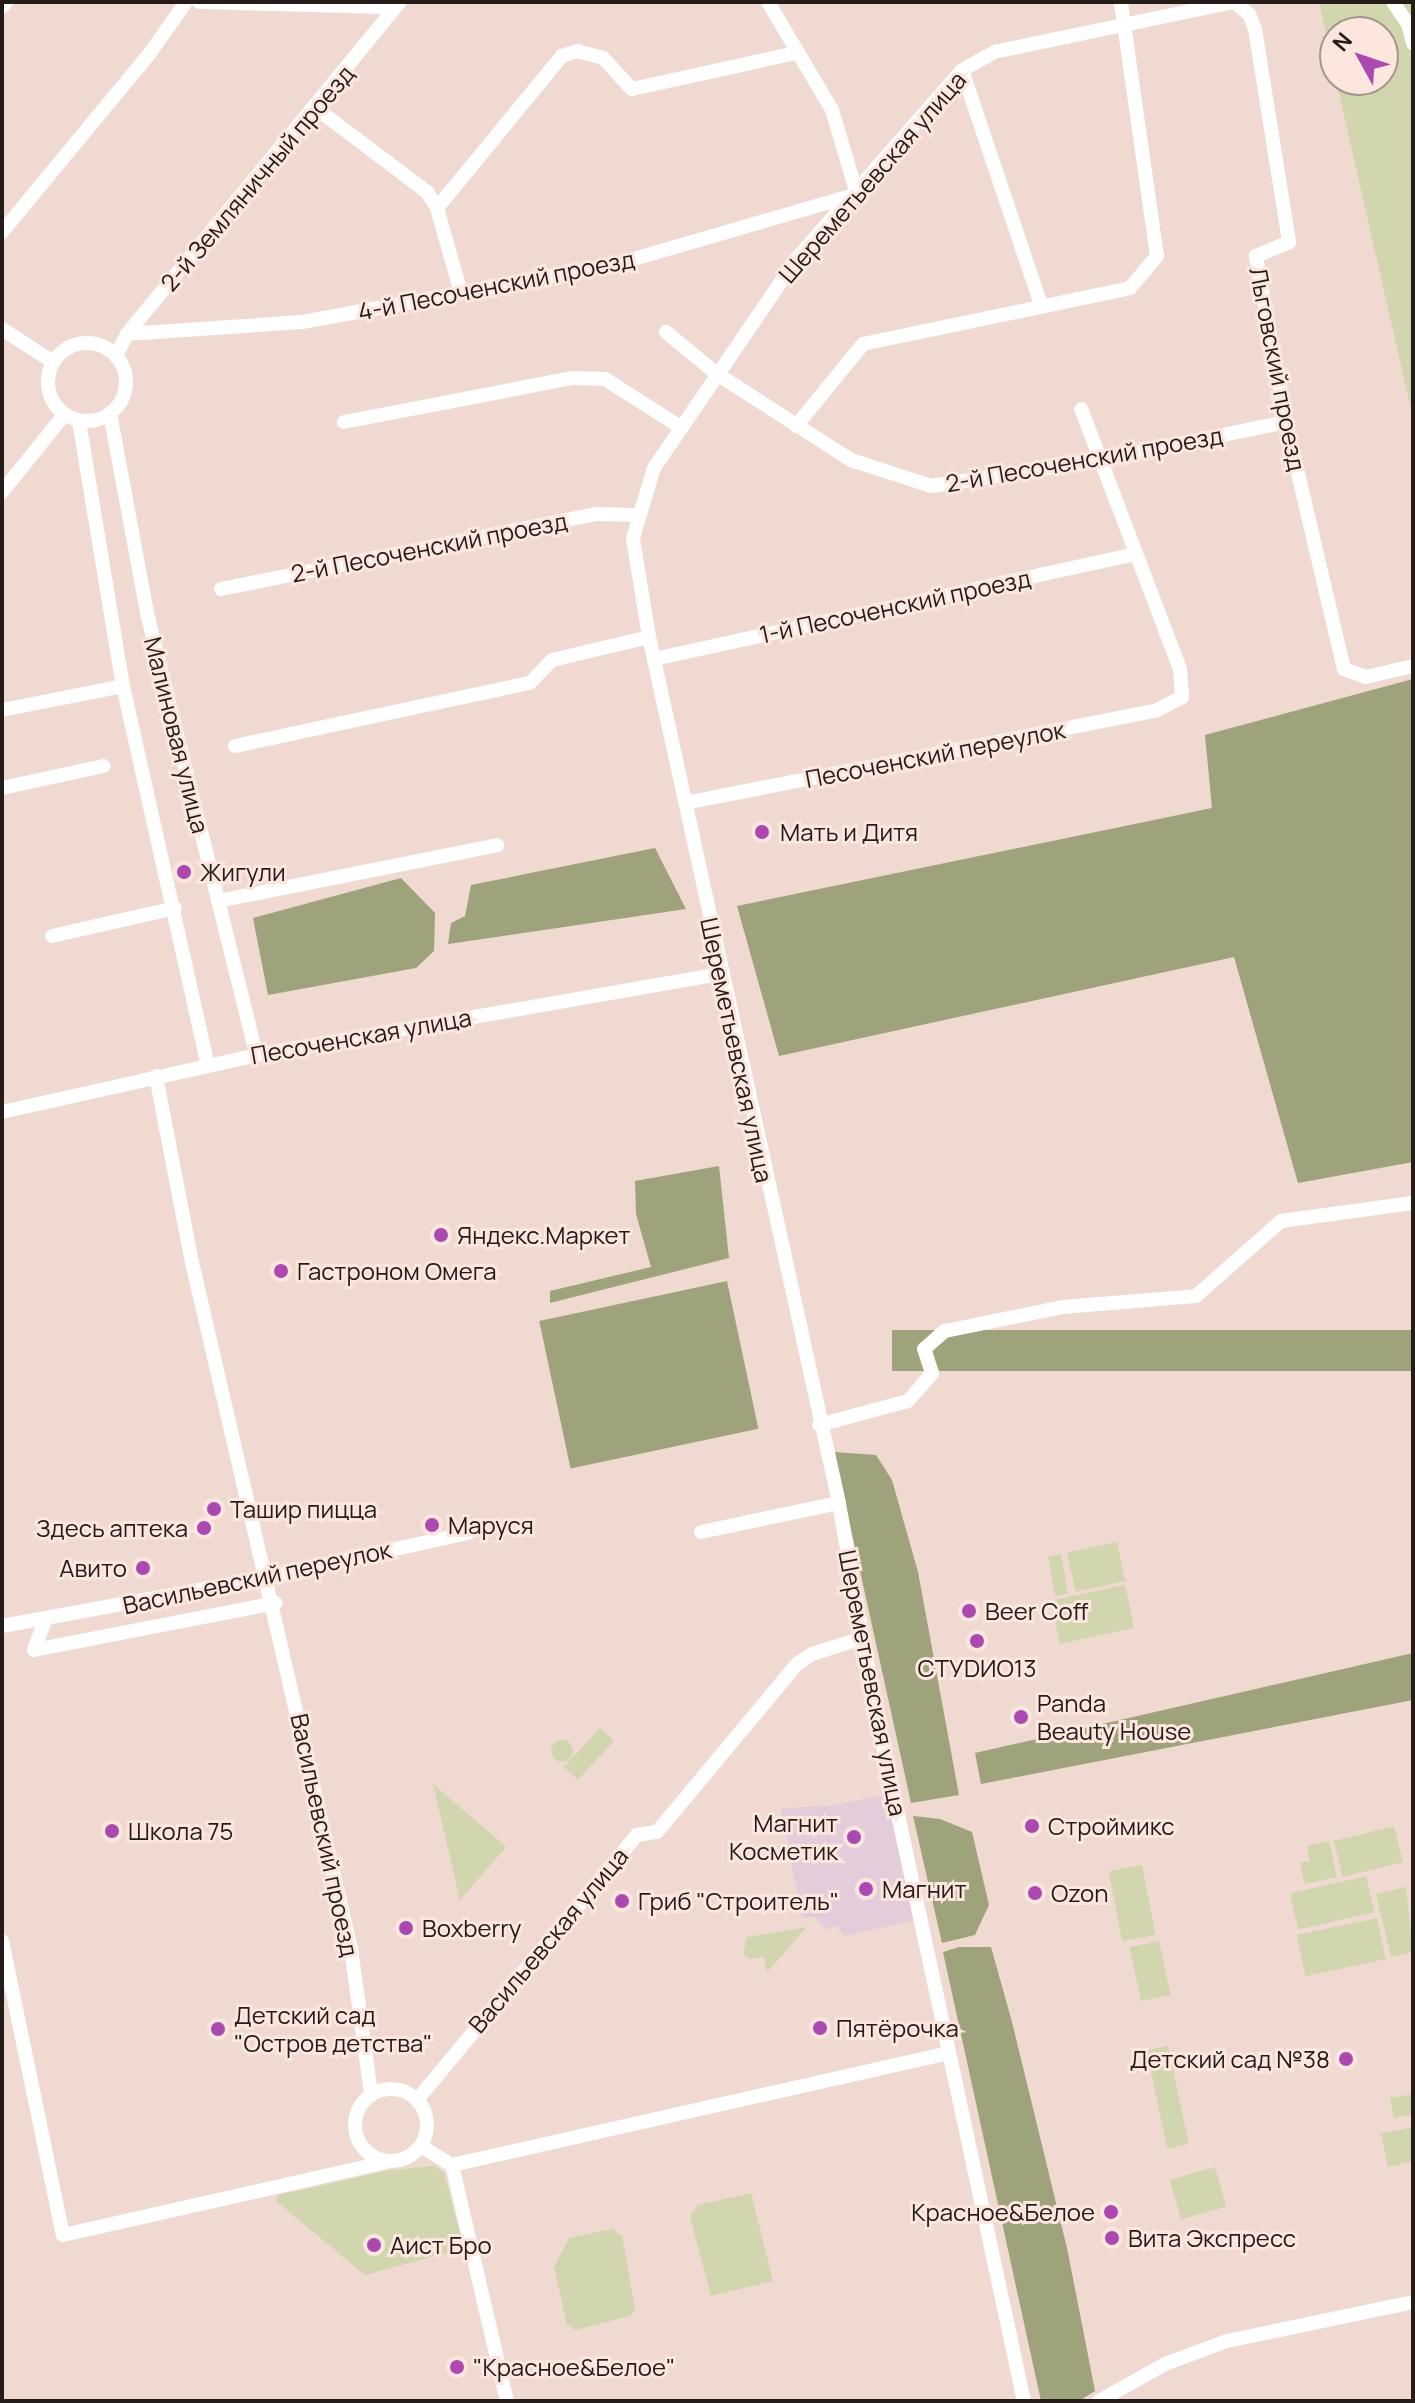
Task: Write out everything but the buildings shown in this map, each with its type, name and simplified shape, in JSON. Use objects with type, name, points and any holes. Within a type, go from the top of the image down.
[{"type":"street","points":[[2,7],[6,2]]},
{"type":"street","points":[[2,232],[150,53],[186,2]]},
{"type":"street","points":[[199,2],[398,5]]},
{"type":"street","points":[[768,2],[832,110],[857,194]]},
{"type":"street","points":[[796,426],[863,344],[1130,288],[1157,256],[1121,2]]},
{"type":"street","name":"Шереметьевская улица","points":[[1024,2401],[863,1638],[839,1503],[819,1425],[649,637],[635,566],[637,515],[654,468],[797,258],[857,194],[962,70],[994,52],[1234,2]]},
{"type":"street","name":"Льговский проезд","points":[[1234,2],[1249,14],[1255,29],[1289,242],[1256,256],[1286,422],[1344,669],[1366,677],[1413,666]]},
{"type":"street","points":[[1393,2],[1408,24],[1413,43]]},
{"type":"street","name":"2-й Земляничный проезд","points":[[116,356],[127,334],[317,109],[398,5]]},
{"type":"street","points":[[437,208],[562,56],[577,51],[603,58],[632,89],[796,53]]},
{"type":"street","points":[[962,70],[1041,305]]},
{"type":"street","points":[[317,109],[419,184],[437,208],[461,293]]},
{"type":"street","name":"4-й Песоченский проезд","points":[[127,334],[302,322],[613,265],[857,194]]},
{"type":"street","points":[[2,329],[53,362],[83,343],[116,356],[126,379],[124,392],[110,413],[72,417],[2,492]]},
{"type":"street","points":[[666,332],[717,374]]},
{"type":"street","name":"Малиновая улица","points":[[53,362],[48,385],[72,417],[123,686],[208,1065]]},
{"type":"street","name":"2-й Песоченский проезд","points":[[717,374],[851,460],[931,486],[1100,460],[1286,422]]},
{"type":"street","points":[[344,422],[573,378],[605,379],[682,428]]},
{"type":"street","points":[[1081,409],[1136,554]]},
{"type":"street","name":"Малиновая улица","points":[[110,413],[147,613],[256,1055]]},
{"type":"street","name":"2-й Песоченский проезд","points":[[221,589],[595,514],[637,515]]},
{"type":"street","name":"1-й Песоченский проезд","points":[[654,659],[1136,554]]},
{"type":"street","name":"Песоченский переулок","points":[[685,803],[1157,710],[1182,697],[1180,669],[1136,554]]},
{"type":"street","points":[[235,746],[530,683],[552,660],[649,637]]},
{"type":"street","points":[[2,710],[123,686]]},
{"type":"street","points":[[2,788],[104,766]]},
{"type":"street","points":[[218,901],[497,845]]},
{"type":"street","points":[[52,936],[175,908]]},
{"type":"street","name":"Песоченская улица","points":[[2,1112],[256,1055],[722,974]]},
{"type":"street","name":"Васильевский проезд","points":[[156,1076],[191,1258],[275,1603],[351,1949],[371,2094]]},
{"type":"street","points":[[819,1425],[908,1401],[932,1373],[924,1349],[945,1331],[1063,1307],[1196,1296],[1281,1221],[1413,1203]]},
{"type":"street","points":[[701,1532],[839,1503]]},
{"type":"street","name":"Васильевский переулок","points":[[2,1626],[268,1577],[468,1533]]},
{"type":"street","points":[[46,1618],[34,1650],[275,1603]]},
{"type":"street","name":"Васильевская улица","points":[[417,2100],[637,1835],[657,1832],[797,1664],[812,1654],[863,1638]]},
{"type":"street","points":[[2,1941],[63,2235],[401,2161],[421,2146],[427,2123],[417,2100],[395,2089],[371,2094],[356,2112],[355,2135],[367,2154],[388,2162]]},
{"type":"street","points":[[421,2146],[452,2165],[949,2053]]},
{"type":"street","points":[[452,2165],[507,2401]]},
{"type":"street","points":[[1099,2401],[1165,2364],[1227,2341],[1413,2302]]},
{"type":"shaded area","points":[[889,1794],[916,1920],[844,1936],[836,1925],[826,1930],[815,1917],[802,1918],[781,1808],[829,1806]]},
{"type":"green space","points":[[1319,2],[1413,2],[1413,418],[1340,96],[1399,96],[1399,16],[1322,16]]},
{"type":"green space","points":[[1413,679],[1413,1162],[1298,1183],[1234,957],[779,1056],[737,906],[1212,808],[1205,735]]},
{"type":"green space","points":[[655,848],[686,909],[448,944],[451,923],[465,916],[471,885]]},
{"type":"green space","points":[[401,878],[435,913],[434,951],[416,968],[268,995],[253,918]]},
{"type":"green space","points":[[719,1166],[729,1258],[550,1303],[550,1291],[651,1267],[636,1214],[635,1181]]},
{"type":"green space","points":[[727,1281],[758,1429],[571,1469],[539,1321]]},
{"type":"green space","points":[[892,1330],[1413,1330],[1413,1371],[892,1371]]},
{"type":"green space","points":[[834,1452],[876,1455],[892,1480],[918,1572],[959,1795],[911,1803]]},
{"type":"green space","points":[[1117,1542],[1125,1581],[1075,1592],[1067,1553]]},
{"type":"green space","points":[[1061,1554],[1068,1593],[1055,1596],[1048,1556]]},
{"type":"green space","points":[[1125,1585],[1134,1628],[1060,1644],[1051,1601]]},
{"type":"green space","points":[[1413,1653],[1413,1700],[981,1784],[975,1753]]},
{"type":"green space","points":[[600,1728],[614,1741],[578,1780],[564,1767]]},
{"type":"green space","points":[[562,1740],[570,1743],[573,1751],[570,1759],[562,1762],[554,1759],[551,1751],[554,1743]]},
{"type":"green space","points":[[433,1784],[506,1847],[460,1900]]},
{"type":"green space","points":[[913,1816],[940,1819],[972,1832],[989,1905],[975,1935],[942,1943]]},
{"type":"green space","points":[[1394,1826],[1403,1862],[1343,1877],[1334,1841]]},
{"type":"green space","points":[[1329,1841],[1337,1877],[1305,1884],[1300,1863],[1310,1861],[1307,1846]]},
{"type":"green space","points":[[1142,1865],[1156,1935],[1122,1941],[1109,1871]]},
{"type":"green space","points":[[1366,1876],[1374,1912],[1298,1930],[1290,1894]]},
{"type":"green space","points":[[1406,1887],[1413,1952],[1391,1957],[1376,1894]]},
{"type":"green space","points":[[1377,1918],[1386,1959],[1306,1976],[1297,1935]]},
{"type":"green space","points":[[807,1927],[767,1972],[764,1957],[751,1959],[743,1954],[747,1937]]},
{"type":"green space","points":[[1159,1941],[1170,1995],[1141,2001],[1130,1947]]},
{"type":"green space","points":[[959,1947],[991,1947],[1012,2022],[1067,2248],[1095,2391],[1079,2401],[1041,2401],[943,1952]]},
{"type":"green space","points":[[1168,2046],[1189,2144],[1167,2148],[1146,2051]]},
{"type":"green space","points":[[1413,2094],[1413,2114],[1394,2118],[1390,2098]]},
{"type":"green space","points":[[1413,2127],[1413,2161],[1388,2167],[1381,2134]]},
{"type":"green space","points":[[435,2166],[444,2173],[464,2248],[365,2275],[276,2201],[279,2195],[390,2170]]},
{"type":"green space","points":[[1215,2167],[1226,2206],[1181,2219],[1170,2180]]},
{"type":"green space","points":[[751,2193],[773,2281],[711,2296],[690,2216],[698,2205]]},
{"type":"green space","points":[[612,2229],[622,2236],[635,2309],[630,2316],[575,2330],[567,2324],[554,2267],[569,2238]]},
{"type":"place","name":"Мать и Дитя","points":[[762,832]]},
{"type":"place","name":"Жигули","points":[[184,872]]},
{"type":"place","name":"Яндекс.Маркет","points":[[441,1235]]},
{"type":"place","name":"Гастроном Омега","points":[[281,1271]]},
{"type":"place","name":"Ташир пицца","points":[[214,1509]]},
{"type":"place","name":"Маруся","points":[[432,1525]]},
{"type":"place","name":"Здесь аптека","points":[[204,1528]]},
{"type":"place","name":"Авито","points":[[143,1568]]},
{"type":"place","name":"Beer Coff","points":[[969,1611]]},
{"type":"place","name":"СТУDИО13","points":[[977,1641]]},
{"type":"place","name":"Panda Beauty House","points":[[1021,1717]]},
{"type":"place","name":"Строймикс","points":[[1032,1826]]},
{"type":"place","name":"Школа 75","points":[[112,1831]]},
{"type":"place","name":"Магнит Косметик","points":[[854,1837]]},
{"type":"place","name":"Магнит","points":[[866,1889]]},
{"type":"place","name":"Ozon","points":[[1035,1893]]},
{"type":"place","name":"Гриб \"Строитель\"","points":[[622,1901]]},
{"type":"place","name":"Boxberry","points":[[406,1928]]},
{"type":"place","name":"Пятёрочка","points":[[820,2028]]},
{"type":"place","name":"Детский сад \"Остров детства\"","points":[[218,2029]]},
{"type":"place","name":"Детский сад №38","points":[[1346,2059]]},
{"type":"place","name":"Красное&Белое","points":[[1111,2212]]},
{"type":"place","name":"Вита Экспресс","points":[[1112,2238]]},
{"type":"place","name":"Аист Бро","points":[[374,2245]]},
{"type":"place","name":"\"Красное&Белое\"","points":[[457,2367]]}]
